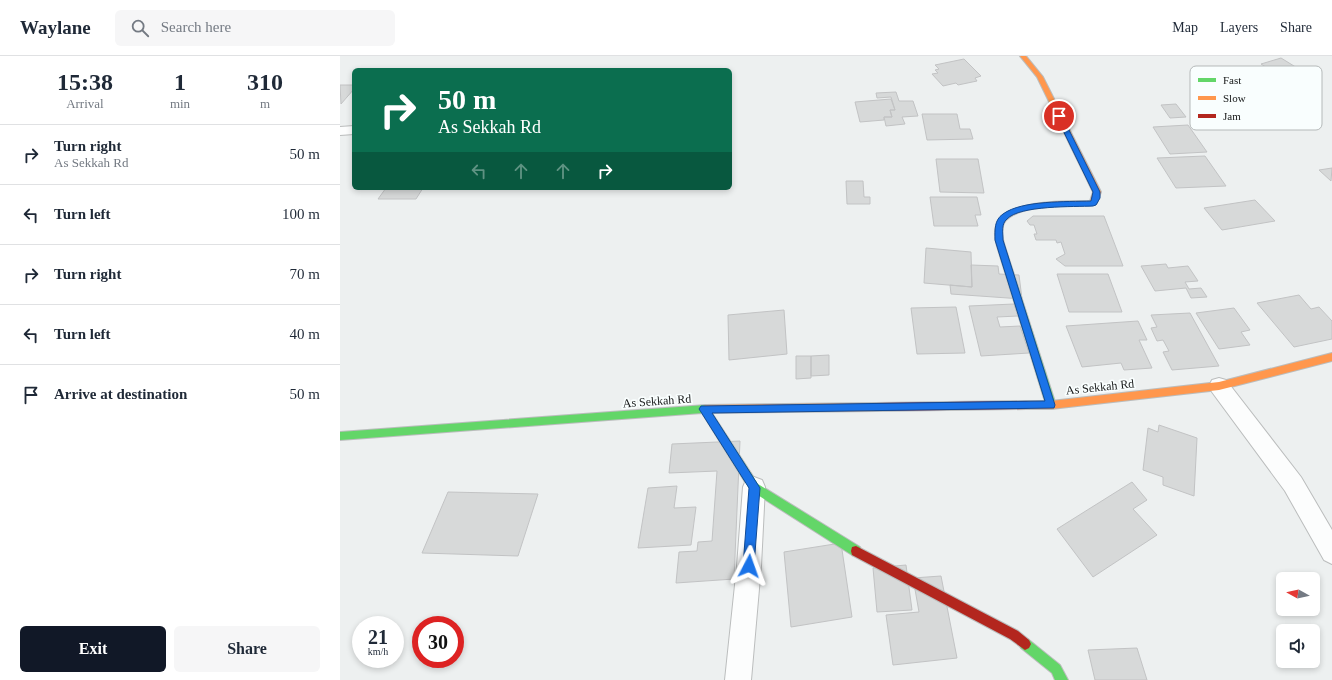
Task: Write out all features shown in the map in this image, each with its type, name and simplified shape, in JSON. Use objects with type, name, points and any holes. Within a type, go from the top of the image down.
[{"type":"street","points":[[1023,56],[1040,77],[1097,192],[1093,203],[1027,207],[1005,216],[999,226],[999,240],[1051,405]]},
{"type":"street","points":[[340,131],[352,130]]},
{"type":"street","name":"As Sekkah Rd","points":[[340,436],[704,409],[1051,405],[1219,386],[1332,356]]},
{"type":"street","points":[[1219,386],[1292,484],[1332,552]]},
{"type":"street","points":[[704,409],[754,488],[836,538],[840,543],[1014,635],[1056,669],[1062,680]]},
{"type":"street","points":[[738,680],[749,566],[754,488]]},
{"type":"building","points":[[1281,58],[1294,66],[1264,66],[1261,64]]},
{"type":"building","points":[[964,59],[981,76],[975,78],[977,81],[943,86],[932,74],[938,73],[935,70],[939,69],[935,65]]},
{"type":"building","points":[[340,85],[352,85],[352,91],[341,104]]},
{"type":"building","points":[[896,92],[899,101],[913,101],[918,116],[902,117],[905,124],[886,126],[884,117],[892,117],[890,110],[895,110],[891,97],[877,98],[876,93]]},
{"type":"building","points":[[891,99],[895,110],[890,110],[892,117],[884,117],[884,120],[860,122],[855,102]]},
{"type":"building","points":[[1176,104],[1186,117],[1170,118],[1161,105]]},
{"type":"building","points":[[922,114],[957,114],[960,129],[970,129],[973,139],[927,140]]},
{"type":"building","points":[[1188,125],[1190,130],[1192,130],[1207,152],[1170,154],[1153,127]]},
{"type":"building","points":[[1205,156],[1226,186],[1176,188],[1157,158]]},
{"type":"building","points":[[936,159],[978,159],[984,193],[940,192]]},
{"type":"building","points":[[1332,168],[1331,181],[1319,170]]},
{"type":"building","points":[[846,181],[863,181],[864,197],[870,197],[870,204],[847,204]]},
{"type":"building","points":[[385,190],[422,190],[416,199],[378,199]]},
{"type":"building","points":[[930,197],[977,197],[981,215],[975,215],[978,226],[934,226]]},
{"type":"building","points":[[1255,200],[1275,221],[1222,230],[1204,208]]},
{"type":"building","points":[[1033,216],[1104,216],[1123,266],[1065,266],[1056,259],[1065,254],[1061,242],[1057,243],[1056,240],[1036,240],[1034,234],[1037,234],[1034,225],[1030,225],[1027,221]]},
{"type":"building","points":[[926,248],[971,252],[972,287],[924,283]]},
{"type":"building","points":[[1166,264],[1168,268],[1188,266],[1198,281],[1185,282],[1189,289],[1201,288],[1207,297],[1191,298],[1186,288],[1155,291],[1141,266]]},
{"type":"building","points":[[971,265],[998,266],[999,274],[1019,275],[1022,299],[951,294],[950,285],[972,287]]},
{"type":"building","points":[[1057,274],[1108,274],[1122,312],[1069,312]]},
{"type":"building","points":[[1299,295],[1311,309],[1319,307],[1332,321],[1332,339],[1294,347],[1257,303]]},
{"type":"building","points":[[1014,304],[1018,316],[997,317],[1000,327],[1020,326],[1029,353],[981,356],[969,306]]},
{"type":"building","points":[[956,307],[965,353],[917,354],[911,308]]},
{"type":"building","points":[[1234,308],[1250,330],[1241,332],[1250,345],[1219,349],[1196,313]]},
{"type":"building","points":[[784,310],[787,354],[729,360],[728,315]]},
{"type":"building","points":[[1190,313],[1219,366],[1172,370],[1163,352],[1169,351],[1163,340],[1157,341],[1151,328],[1157,327],[1151,315]]},
{"type":"building","points":[[1138,321],[1147,340],[1139,340],[1152,368],[1124,370],[1121,363],[1082,367],[1066,326]]},
{"type":"building","points":[[829,355],[829,375],[811,376],[811,356]]},
{"type":"building","points":[[796,356],[811,356],[811,378],[796,379]]},
{"type":"building","points":[[1159,425],[1197,438],[1194,496],[1163,485],[1163,477],[1143,470],[1148,428],[1158,432]]},
{"type":"building","points":[[740,441],[734,579],[676,583],[679,552],[697,551],[698,542],[712,541],[717,471],[669,473],[672,444]]},
{"type":"building","points":[[1132,482],[1147,500],[1133,509],[1157,535],[1093,577],[1057,529]]},
{"type":"building","points":[[677,486],[674,508],[696,507],[691,545],[638,548],[648,488]]},
{"type":"building","points":[[448,492],[538,494],[518,556],[422,553]]},
{"type":"building","points":[[841,543],[852,617],[791,627],[784,552]]},
{"type":"building","points":[[906,565],[912,610],[877,612],[873,568]]},
{"type":"building","points":[[941,576],[957,658],[893,665],[886,615],[919,612],[913,578]]},
{"type":"building","points":[[1137,648],[1147,680],[1095,680],[1088,650]]},
{"type":"traffic: fast","points":[[1004,256],[1051,405]]},
{"type":"traffic: fast","points":[[704,409],[754,487],[856,551]]},
{"type":"traffic: fast","points":[[340,436],[706,409]]},
{"type":"traffic: fast","points":[[1025,644],[1056,669],[1062,680]]},
{"type":"traffic: slow","points":[[1004,256],[999,238],[999,229],[1002,220],[1008,214],[1030,207],[1058,204],[1093,203],[1097,192],[1040,77],[1023,56]]},
{"type":"traffic: slow","points":[[1026,405],[1051,405],[1219,386],[1332,357]]},
{"type":"traffic: slow","points":[[706,409],[876,407]]},
{"type":"traffic: jam","points":[[876,407],[1026,405]]},
{"type":"traffic: jam","points":[[856,551],[1014,635],[1025,644]]},
{"type":"route","points":[[749,566],[754,488],[704,409],[1051,405],[999,240],[999,226],[1005,216],[1027,207],[1093,203],[1096,198],[1097,192],[1059,116]]}]
